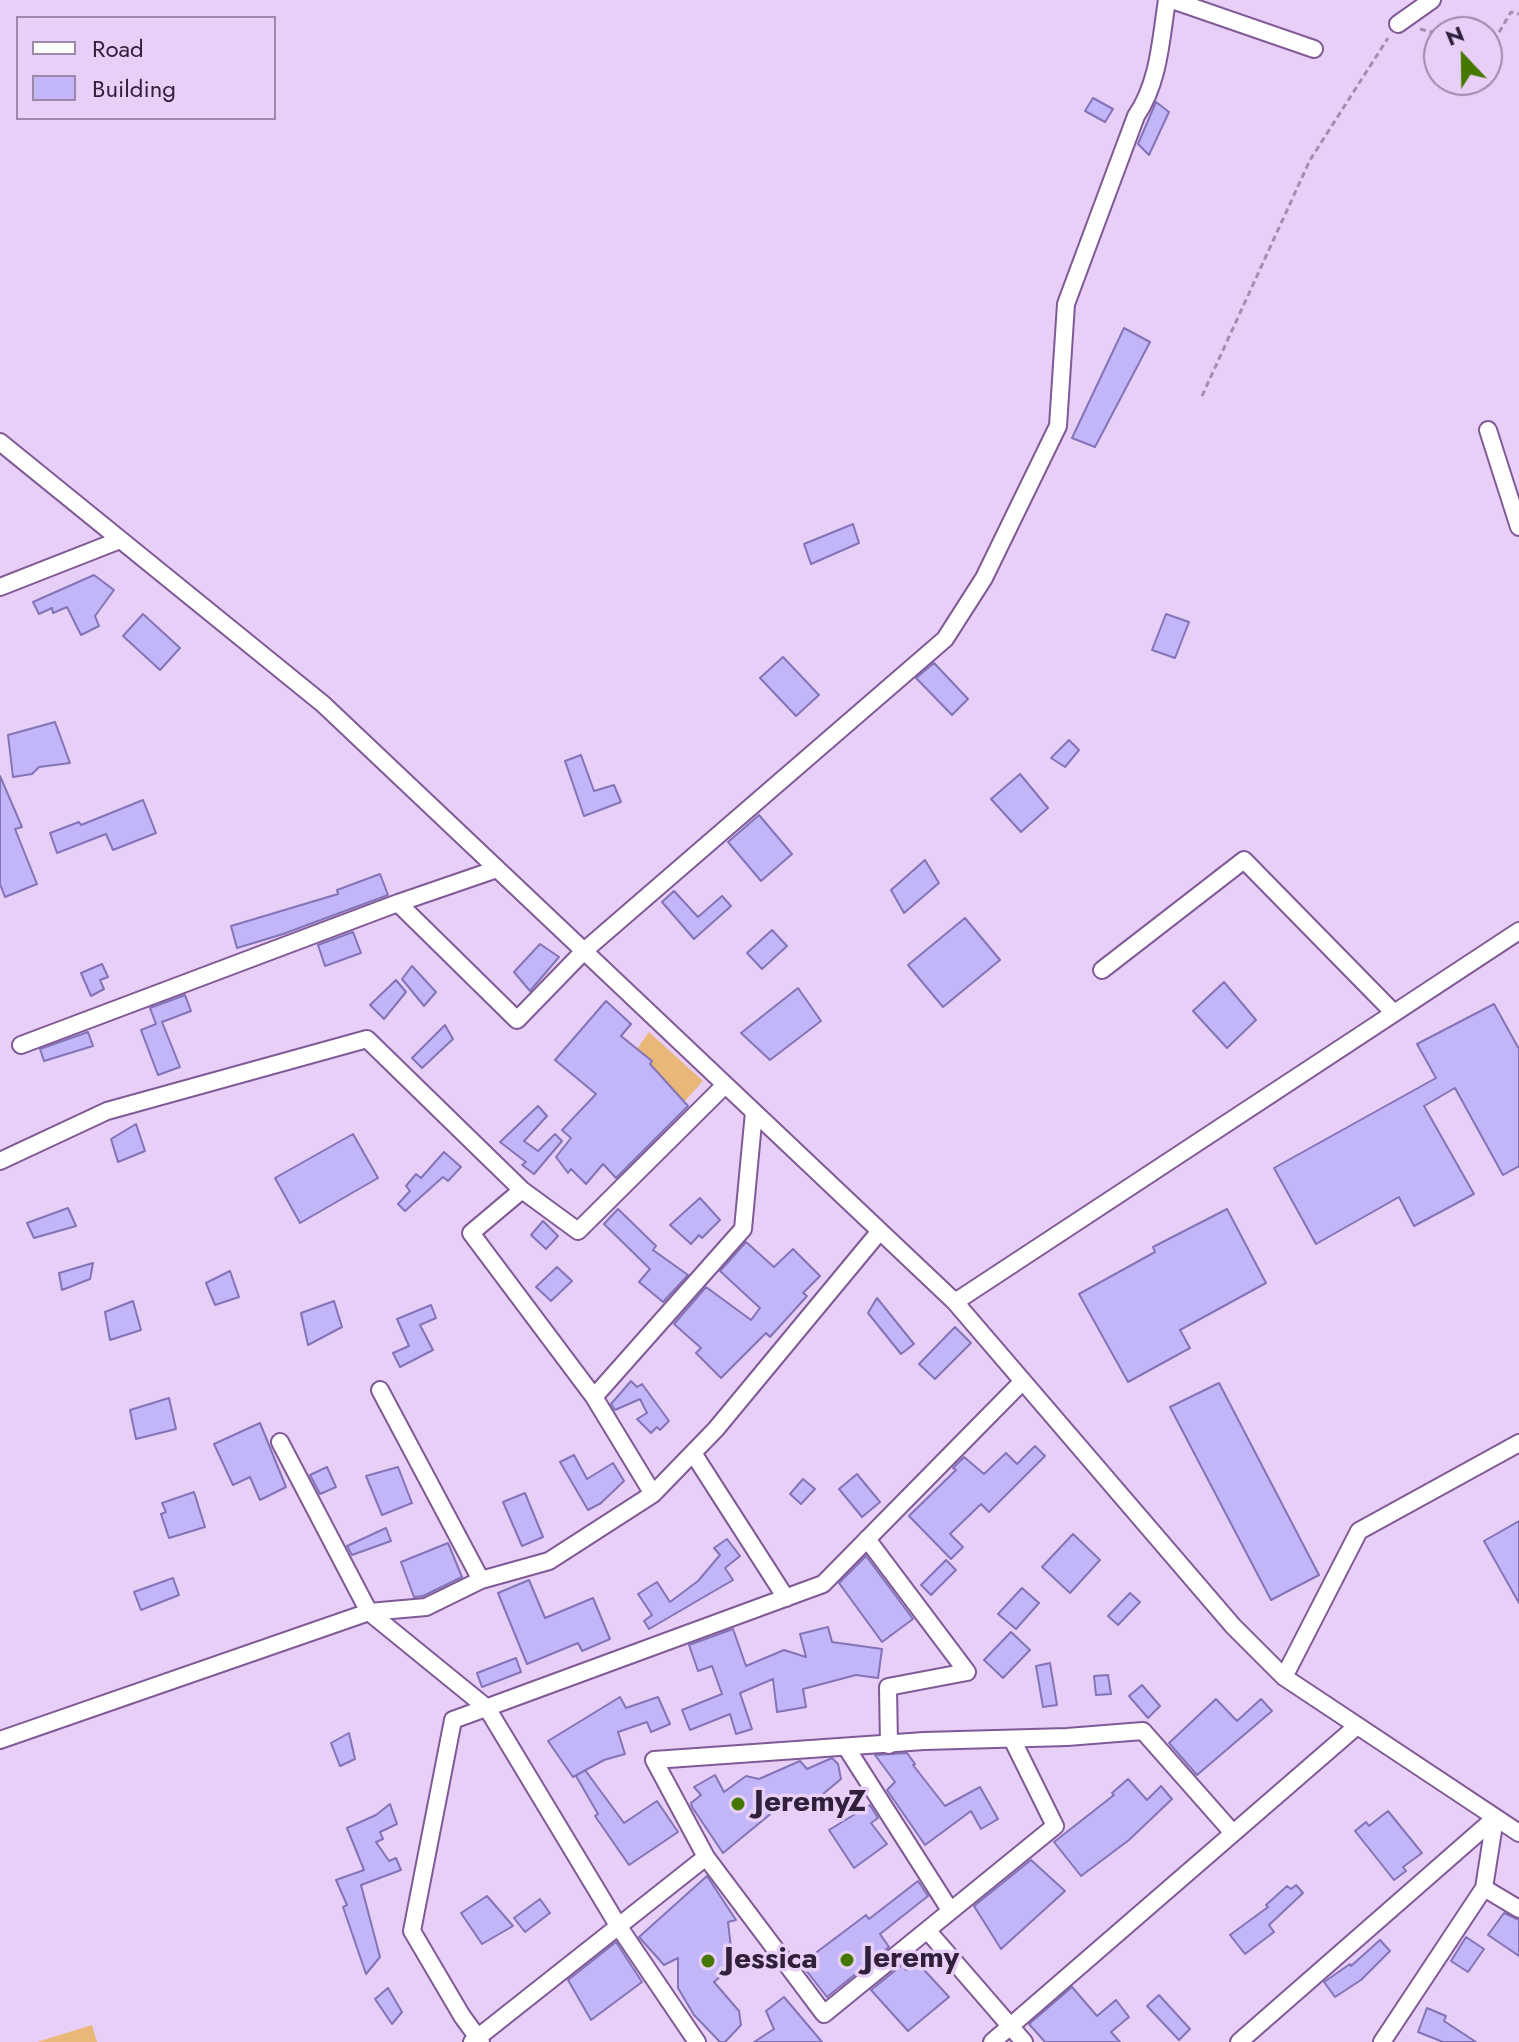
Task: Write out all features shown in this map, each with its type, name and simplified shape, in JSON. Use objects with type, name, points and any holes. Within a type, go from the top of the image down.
[{"type":"street","points":[[398,903],[517,1020],[584,951],[945,639],[984,578],[1058,426],[1066,304],[1136,116],[1145,102],[1170,0],[1314,49]]},
{"type":"street","points":[[1398,24],[1432,0]]},
{"type":"street","points":[[1488,430],[1519,527]]},
{"type":"street","points":[[0,442],[323,704],[955,1302],[1233,1626],[1284,1677],[1519,1833]]},
{"type":"street","points":[[0,587],[120,540]]},
{"type":"street","points":[[1102,970],[1244,860],[1394,1013]]},
{"type":"street","points":[[21,1045],[398,903],[497,869]]},
{"type":"street","points":[[955,1302],[1519,931]]},
{"type":"street","points":[[0,1161],[107,1111],[367,1039],[522,1190],[578,1231],[725,1085]]},
{"type":"street","points":[[594,1397],[743,1229],[754,1112]]},
{"type":"street","points":[[522,1190],[471,1233],[594,1397],[653,1494]]},
{"type":"street","points":[[0,1740],[369,1612],[426,1607],[481,1580],[549,1561],[653,1494],[716,1429],[880,1231]]},
{"type":"street","points":[[706,1857],[477,2041],[412,1931],[453,1720],[823,1584],[1023,1381]]},
{"type":"street","points":[[380,1390],[481,1580]]},
{"type":"street","points":[[280,1442],[369,1612],[487,1708],[619,1927],[697,2042]]},
{"type":"street","points":[[1284,1677],[1359,1531],[1519,1443]]},
{"type":"street","points":[[693,1453],[786,1598]]},
{"type":"street","points":[[867,1539],[967,1672],[888,1687],[889,1745]]},
{"type":"street","points":[[992,2042],[1357,1726]]},
{"type":"street","points":[[1012,1739],[1055,1826],[824,2014],[706,1857],[654,1760],[1143,1731],[1233,1833]]},
{"type":"street","points":[[846,1747],[950,1910]]},
{"type":"street","points":[[1382,2042],[1484,1888],[1495,1818]]},
{"type":"street","points":[[1239,2042],[1495,1818]]},
{"type":"street","points":[[1484,1888],[1519,1909]]},
{"type":"street","points":[[927,1930],[1024,2042]]},
{"type":"path","points":[[1503,26],[1511,12],[1519,14]]},
{"type":"path","points":[[1202,396],[1310,160],[1398,24],[1423,30]]},
{"type":"shaded area","points":[[649,1032],[703,1081],[684,1102],[590,1130],[652,1062],[637,1049]]},
{"type":"shaded area","points":[[92,2025],[97,2042],[37,2042]]},
{"type":"building","points":[[1093,98],[1113,109],[1105,122],[1085,111]]},
{"type":"building","points":[[1156,102],[1169,112],[1149,155],[1138,144]]},
{"type":"building","points":[[1124,328],[1150,342],[1095,447],[1072,438]]},
{"type":"building","points":[[853,524],[859,543],[811,564],[804,544]]},
{"type":"building","points":[[94,575],[114,590],[95,616],[99,626],[81,635],[67,607],[53,613],[52,608],[39,614],[33,602]]},
{"type":"building","points":[[143,614],[180,648],[160,670],[123,636]]},
{"type":"building","points":[[1166,614],[1189,622],[1175,658],[1152,650]]},
{"type":"building","points":[[783,657],[819,695],[796,716],[760,678]]},
{"type":"building","points":[[934,663],[968,699],[952,715],[916,678]]},
{"type":"building","points":[[55,722],[70,763],[39,767],[32,774],[13,777],[8,735]]},
{"type":"building","points":[[1069,740],[1079,750],[1065,767],[1051,758]]},
{"type":"building","points":[[581,755],[594,791],[614,785],[621,802],[584,816],[565,761]]},
{"type":"building","points":[[1020,774],[1048,808],[1021,832],[991,799]]},
{"type":"building","points":[[0,776],[22,827],[15,829],[37,884],[5,897],[0,884]]},
{"type":"building","points":[[143,800],[156,833],[113,850],[106,834],[57,853],[50,833],[79,822],[81,825]]},
{"type":"building","points":[[759,815],[792,854],[761,881],[728,842]]},
{"type":"building","points":[[925,860],[939,883],[904,913],[891,890]]},
{"type":"building","points":[[380,874],[388,895],[237,948],[231,926],[338,894],[337,890]]},
{"type":"building","points":[[674,891],[698,917],[722,896],[731,906],[694,939],[662,902]]},
{"type":"building","points":[[965,918],[1000,960],[943,1007],[908,965]]},
{"type":"building","points":[[772,930],[787,946],[762,969],[747,953]]},
{"type":"building","points":[[353,932],[361,953],[325,966],[318,945]]},
{"type":"building","points":[[540,944],[559,957],[530,991],[514,972]]},
{"type":"building","points":[[102,964],[108,977],[100,980],[104,989],[91,996],[81,973]]},
{"type":"building","points":[[412,966],[436,992],[424,1006],[402,979]]},
{"type":"building","points":[[396,980],[406,992],[384,1019],[370,1005]]},
{"type":"building","points":[[1224,982],[1256,1020],[1227,1048],[1193,1011]]},
{"type":"building","points":[[798,988],[821,1021],[770,1060],[741,1033]]},
{"type":"building","points":[[185,995],[191,1011],[162,1022],[180,1067],[158,1075],[141,1030],[156,1024],[150,1008]]},
{"type":"building","points":[[606,1001],[631,1024],[621,1036],[652,1061],[650,1064],[688,1106],[616,1178],[603,1164],[586,1184],[571,1169],[568,1173],[556,1157],[571,1138],[562,1130],[596,1094],[555,1060]]},
{"type":"building","points":[[1494,1004],[1519,1049],[1519,1166],[1503,1175],[1455,1088],[1424,1106],[1474,1194],[1414,1226],[1399,1197],[1316,1244],[1274,1168],[1436,1078],[1417,1044]]},
{"type":"building","points":[[445,1025],[453,1039],[422,1068],[412,1058]]},
{"type":"building","points":[[88,1032],[93,1046],[44,1061],[40,1049]]},
{"type":"building","points":[[538,1106],[547,1116],[524,1141],[538,1151],[555,1134],[562,1141],[534,1174],[522,1165],[526,1162],[500,1142]]},
{"type":"building","points":[[136,1124],[145,1151],[118,1162],[111,1139]]},
{"type":"building","points":[[353,1134],[378,1178],[300,1223],[275,1178]]},
{"type":"building","points":[[444,1152],[461,1167],[448,1181],[443,1177],[405,1211],[398,1204],[410,1191],[406,1186],[416,1174],[421,1178]]},
{"type":"building","points":[[700,1198],[720,1220],[691,1244],[670,1225]]},
{"type":"building","points":[[68,1208],[76,1226],[34,1238],[27,1223]]},
{"type":"building","points":[[618,1209],[656,1246],[653,1250],[688,1275],[663,1302],[639,1282],[650,1269],[604,1224]]},
{"type":"building","points":[[1227,1209],[1266,1283],[1180,1330],[1190,1348],[1128,1382],[1079,1294],[1155,1252],[1153,1247]]},
{"type":"building","points":[[543,1221],[558,1236],[546,1249],[531,1235]]},
{"type":"building","points":[[746,1242],[774,1267],[793,1249],[820,1276],[803,1293],[807,1296],[770,1337],[766,1333],[721,1378],[696,1353],[701,1348],[674,1324],[706,1287],[751,1320],[760,1308],[720,1271]]},
{"type":"building","points":[[93,1263],[90,1279],[62,1290],[59,1273]]},
{"type":"building","points":[[557,1267],[572,1281],[551,1301],[536,1287]]},
{"type":"building","points":[[230,1271],[239,1297],[215,1305],[206,1283]]},
{"type":"building","points":[[877,1298],[914,1344],[901,1354],[868,1313]]},
{"type":"building","points":[[133,1301],[141,1330],[110,1340],[105,1312]]},
{"type":"building","points":[[334,1301],[342,1327],[308,1345],[301,1313]]},
{"type":"building","points":[[431,1305],[436,1318],[420,1325],[433,1350],[400,1367],[393,1353],[409,1346],[397,1319]]},
{"type":"building","points":[[955,1327],[971,1343],[935,1379],[919,1364]]},
{"type":"building","points":[[631,1381],[637,1387],[642,1384],[669,1421],[660,1430],[657,1427],[651,1433],[637,1419],[647,1413],[640,1399],[615,1410],[611,1404]]},
{"type":"building","points":[[1219,1383],[1319,1575],[1271,1600],[1170,1407]]},
{"type":"building","points":[[169,1398],[176,1429],[136,1439],[130,1410]]},
{"type":"building","points":[[260,1423],[286,1487],[260,1500],[250,1477],[233,1485],[214,1444]]},
{"type":"building","points":[[1035,1446],[1045,1456],[989,1512],[981,1504],[950,1534],[963,1547],[951,1559],[909,1516],[956,1470],[953,1468],[964,1457],[984,1474],[1006,1453],[1017,1464]]},
{"type":"building","points":[[574,1455],[587,1479],[613,1463],[624,1481],[601,1503],[588,1510],[560,1462]]},
{"type":"building","points":[[327,1467],[336,1487],[320,1494],[310,1475]]},
{"type":"building","points":[[398,1467],[412,1503],[382,1515],[366,1476]]},
{"type":"building","points":[[857,1474],[880,1502],[862,1517],[839,1489]]},
{"type":"building","points":[[803,1479],[815,1489],[801,1504],[790,1494]]},
{"type":"building","points":[[194,1492],[205,1527],[169,1538],[161,1514],[166,1512],[162,1503]]},
{"type":"building","points":[[525,1493],[543,1537],[522,1546],[503,1502]]},
{"type":"building","points":[[1519,1521],[1519,1603],[1484,1541]]},
{"type":"building","points":[[386,1528],[391,1541],[352,1555],[347,1546]]},
{"type":"building","points":[[1073,1534],[1100,1560],[1070,1593],[1042,1567]]},
{"type":"building","points":[[727,1539],[740,1556],[725,1568],[733,1580],[649,1629],[644,1621],[652,1615],[638,1594],[657,1582],[670,1602],[698,1581],[720,1555],[714,1548]]},
{"type":"building","points":[[448,1543],[462,1577],[423,1596],[414,1597],[401,1562]]},
{"type":"building","points":[[866,1556],[913,1619],[882,1642],[839,1583]]},
{"type":"building","points":[[946,1560],[956,1570],[931,1595],[921,1585]]},
{"type":"building","points":[[173,1578],[179,1595],[141,1610],[134,1592]]},
{"type":"building","points":[[529,1580],[545,1618],[593,1598],[610,1639],[582,1651],[578,1643],[527,1664],[498,1593]]},
{"type":"building","points":[[1022,1588],[1039,1603],[1016,1629],[998,1614]]},
{"type":"building","points":[[1130,1593],[1140,1602],[1118,1625],[1108,1616]]},
{"type":"building","points":[[828,1627],[832,1642],[882,1649],[878,1678],[856,1675],[803,1689],[806,1707],[777,1712],[773,1679],[740,1693],[752,1729],[736,1734],[730,1714],[690,1730],[682,1710],[722,1694],[712,1666],[698,1671],[689,1645],[733,1629],[746,1666],[784,1650],[806,1657],[800,1634]]},
{"type":"building","points":[[1011,1632],[1030,1650],[1003,1678],[984,1660]]},
{"type":"building","points":[[516,1658],[521,1672],[482,1687],[477,1673]]},
{"type":"building","points":[[1050,1663],[1057,1705],[1043,1707],[1036,1666]]},
{"type":"building","points":[[1108,1675],[1111,1694],[1096,1695],[1094,1676]]},
{"type":"building","points":[[1142,1685],[1160,1706],[1148,1718],[1129,1696]]},
{"type":"building","points":[[620,1697],[626,1708],[658,1697],[670,1724],[651,1732],[647,1722],[618,1732],[625,1754],[604,1760],[573,1777],[548,1741]]},
{"type":"building","points":[[1216,1699],[1237,1721],[1261,1699],[1272,1711],[1197,1775],[1169,1743]]},
{"type":"building","points":[[349,1733],[355,1759],[340,1766],[331,1743]]},
{"type":"building","points":[[907,1753],[945,1806],[980,1787],[998,1819],[981,1829],[971,1811],[925,1845],[887,1790],[895,1782],[875,1755]]},
{"type":"building","name":"JeremyZ","points":[[832,1758],[838,1764],[841,1779],[823,1794],[801,1805],[790,1798],[723,1853],[692,1807],[691,1803],[701,1795],[694,1787],[715,1775],[724,1792],[746,1776],[759,1779],[800,1761],[807,1769]]},
{"type":"building","points":[[585,1770],[624,1823],[657,1801],[678,1832],[629,1865],[595,1816],[598,1814],[576,1776]]},
{"type":"building","points":[[1128,1779],[1147,1800],[1161,1786],[1172,1799],[1129,1840],[1081,1876],[1054,1842],[1114,1795],[1112,1793]]},
{"type":"building","points":[[390,1804],[397,1824],[380,1832],[383,1839],[376,1842],[389,1861],[396,1858],[401,1870],[361,1885],[380,1957],[366,1974],[343,1907],[347,1905],[336,1880],[364,1870],[347,1828],[376,1815]]},
{"type":"building","points":[[870,1805],[878,1818],[871,1823],[887,1844],[854,1868],[829,1830]]},
{"type":"building","points":[[1388,1811],[1422,1853],[1403,1867],[1406,1871],[1394,1880],[1355,1831],[1366,1822],[1369,1826]]},
{"type":"building","points":[[1031,1860],[1065,1891],[1001,1949],[974,1906]]},
{"type":"building","name":"Jessica","points":[[707,1876],[736,1920],[728,1922],[733,1965],[714,1982],[739,2011],[741,2025],[725,2042],[720,2042],[694,2015],[678,1988],[678,1958],[664,1965],[639,1937]]},
{"type":"building","name":"Jeremy","points":[[918,1881],[928,1896],[880,1934],[889,1947],[827,1997],[801,1964],[866,1915],[869,1919]]},
{"type":"building","points":[[1296,1885],[1303,1893],[1269,1925],[1274,1932],[1245,1954],[1230,1935],[1268,1907],[1266,1905],[1287,1886],[1291,1889]]},
{"type":"building","points":[[487,1896],[513,1926],[482,1944],[461,1913]]},
{"type":"building","points":[[540,1899],[550,1913],[525,1932],[514,1918]]},
{"type":"building","points":[[1504,1913],[1519,1920],[1519,1956],[1488,1935]]},
{"type":"building","points":[[1466,1937],[1484,1949],[1468,1972],[1451,1961]]},
{"type":"building","points":[[1380,1940],[1390,1951],[1361,1980],[1335,1997],[1324,1982],[1351,1966]]},
{"type":"building","points":[[616,1942],[642,1982],[591,2020],[568,1980]]},
{"type":"building","points":[[916,1961],[949,1997],[908,2031],[871,1990],[902,1965],[906,1970]]},
{"type":"building","points":[[1072,1987],[1097,2016],[1116,2000],[1129,2017],[1111,2032],[1120,2042],[1045,2042],[1029,2024]]},
{"type":"building","points":[[388,1988],[402,2012],[392,2024],[375,1999]]},
{"type":"building","points":[[1159,1995],[1190,2029],[1179,2040],[1147,2006]]},
{"type":"building","points":[[784,1997],[822,2042],[754,2042],[774,2029],[766,2011]]},
{"type":"building","points":[[1427,2008],[1446,2016],[1444,2021],[1476,2042],[1443,2042],[1418,2032]]},
{"type":"place","name":"JeremyZ","points":[[738,1804]]},
{"type":"place","name":"Jeremy","points":[[847,1960]]},
{"type":"place","name":"Jessica","points":[[708,1961]]}]
